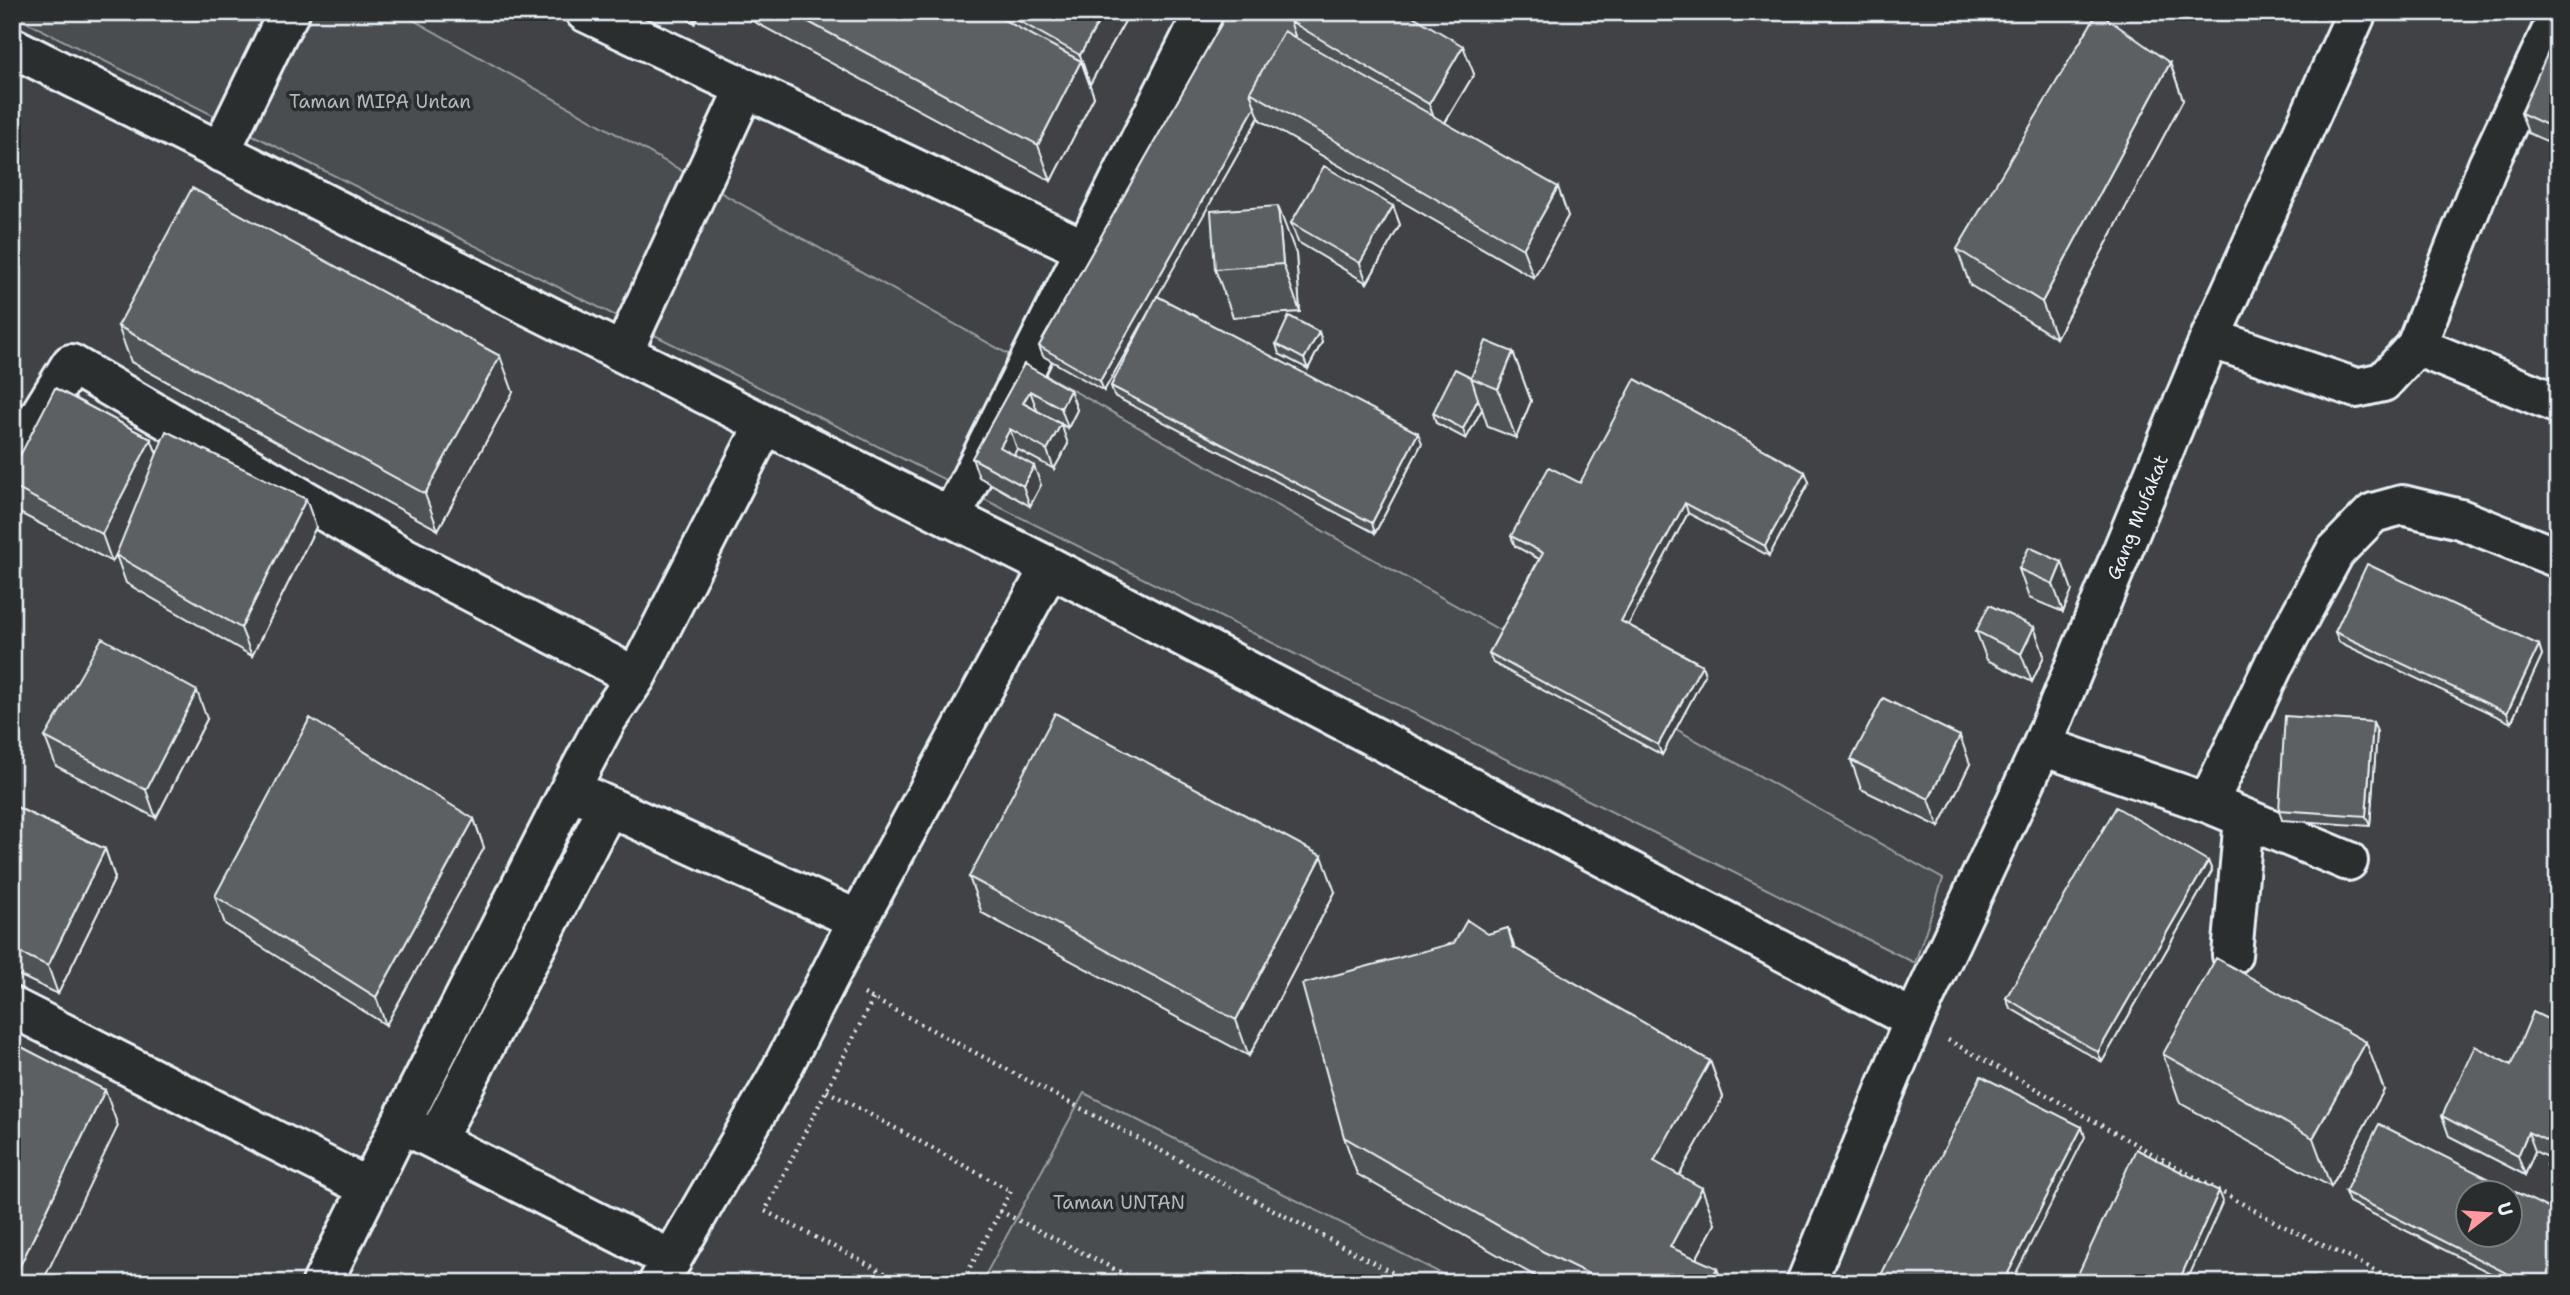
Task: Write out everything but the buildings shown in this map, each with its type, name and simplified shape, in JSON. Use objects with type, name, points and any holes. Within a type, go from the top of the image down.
[{"type":"street","points":[[220,152],[290,12]]},
{"type":"street","points":[[585,12],[1084,249]]},
{"type":"street","points":[[951,518],[1204,12]]},
{"type":"street","name":"Gang Mufakat","points":[[1806,1283],[1914,1020],[2042,746],[2210,338],[2357,12]]},
{"type":"street","points":[[2210,338],[2356,388],[2383,382],[2416,346],[2488,165],[2558,17]]},
{"type":"street","points":[[12,47],[1050,567],[1914,1020]]},
{"type":"street","points":[[622,352],[745,88]]},
{"type":"street","points":[[2416,346],[2558,404]]},
{"type":"street","points":[[12,428],[28,434],[71,364],[398,554],[636,677]]},
{"type":"street","points":[[322,1283],[570,789],[607,719],[636,677],[765,425]]},
{"type":"street","points":[[2208,803],[2276,662],[2335,552],[2373,513],[2402,505],[2460,519],[2558,558]]},
{"type":"street","points":[[401,1123],[436,1140],[665,1271],[778,1076],[858,920],[1050,567]]},
{"type":"street","points":[[2042,746],[2208,803],[2348,861]]},
{"type":"street","points":[[570,789],[858,920]]},
{"type":"street","points":[[436,1140],[608,807]]},
{"type":"street","points":[[2232,955],[2244,818]]},
{"type":"street","points":[[12,1007],[369,1188]]},
{"type":"path","points":[[829,975],[1411,1282]]},
{"type":"path","points":[[873,999],[765,1211],[904,1283]]},
{"type":"path","points":[[1914,1020],[2279,1224],[2402,1283]]},
{"type":"path","points":[[827,1091],[1011,1191],[962,1283]]},
{"type":"path","points":[[1000,1211],[1142,1283]]},
{"type":"path","points":[[1364,1283],[1411,1282]]},
{"type":"shaded area","points":[[12,12],[2558,12],[2558,1283],[12,1283]]},
{"type":"green space","name":"Taman MIPA Untan","points":[[12,12],[399,12],[1943,879],[1915,963],[12,15]]},
{"type":"green space","name":"Taman UNTAN","points":[[1084,1093],[1460,1283],[981,1283]]}]
